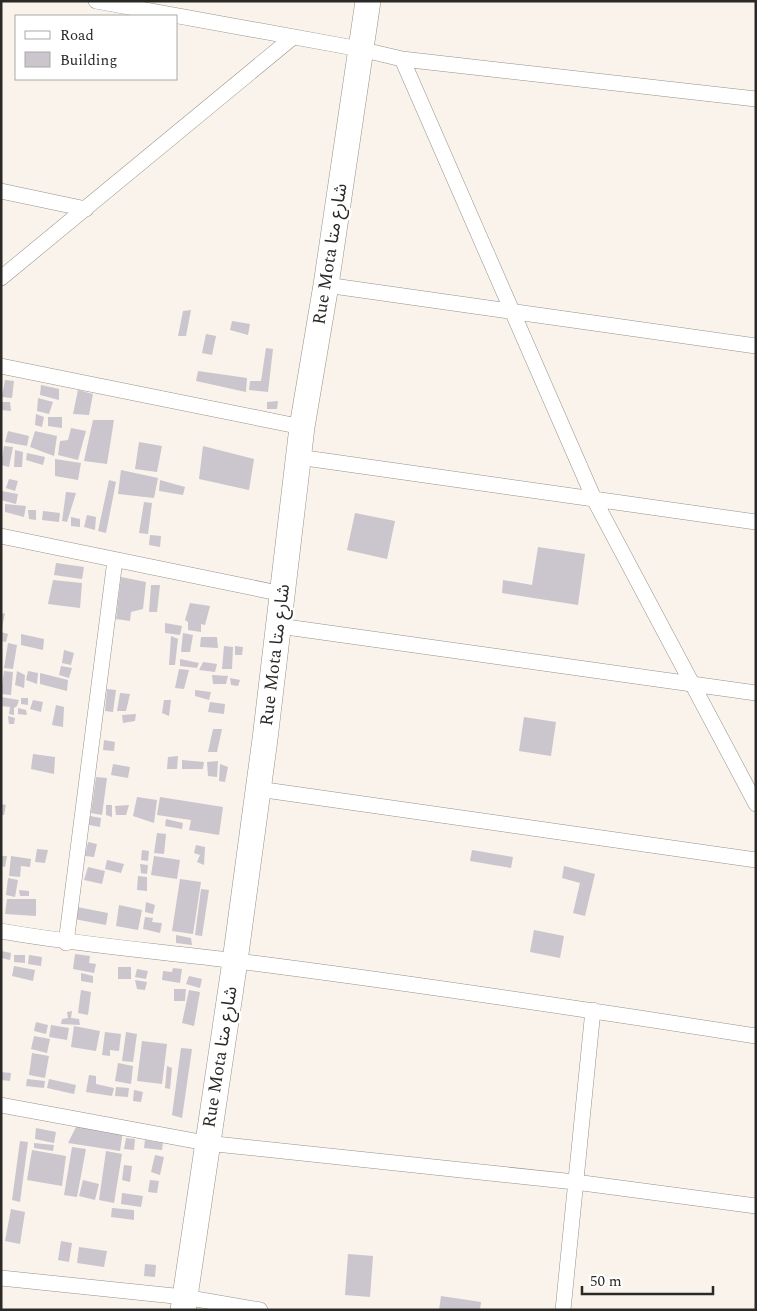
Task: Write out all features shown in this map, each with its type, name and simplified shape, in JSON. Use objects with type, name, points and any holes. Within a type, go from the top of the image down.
[{"type":"highway","name":"Rue Mota شارع متا","points":[[183,1304],[235,961],[279,626],[302,427],[326,285],[368,1]]},
{"type":"street","points":[[96,1],[170,15]]},
{"type":"street","points":[[178,16],[360,49],[402,59],[756,99]]},
{"type":"street","points":[[1,278],[292,38]]},
{"type":"street","points":[[402,59],[595,501],[756,804]]},
{"type":"street","points":[[1,191],[86,209]]},
{"type":"street","points":[[326,285],[756,346]]},
{"type":"street","points":[[1,366],[302,427]]},
{"type":"street","points":[[298,458],[756,522]]},
{"type":"street","points":[[1,536],[283,594]]},
{"type":"street","points":[[66,943],[115,560]]},
{"type":"street","points":[[279,626],[756,693]]},
{"type":"street","points":[[258,789],[756,860]]},
{"type":"street","points":[[1,932],[66,943],[235,961],[593,1010],[756,1036]]},
{"type":"street","points":[[563,1310],[593,1010]]},
{"type":"street","points":[[1,1105],[206,1143],[575,1182],[756,1206]]},
{"type":"street","points":[[1,1278],[183,1304],[260,1310]]},
{"type":"building","points":[[191,310],[186,336],[178,336],[183,311]]},
{"type":"building","points":[[232,321],[250,324],[248,335],[230,330]]},
{"type":"building","points":[[206,334],[216,336],[212,355],[202,353]]},
{"type":"building","points":[[266,348],[273,349],[268,392],[249,390],[250,381],[261,381]]},
{"type":"building","points":[[198,371],[247,378],[246,392],[196,381]]},
{"type":"building","points":[[5,380],[14,381],[12,398],[2,397]]},
{"type":"building","points":[[41,385],[59,389],[59,400],[40,395]]},
{"type":"building","points":[[78,390],[93,394],[89,415],[73,414]]},
{"type":"building","points":[[38,398],[53,402],[49,414],[37,411]]},
{"type":"building","points":[[278,401],[277,409],[267,409],[267,402]]},
{"type":"building","points":[[1,402],[10,402],[11,411],[1,410]]},
{"type":"building","points":[[36,414],[44,417],[42,427],[35,425]]},
{"type":"building","points":[[48,417],[62,417],[62,428],[48,426]]},
{"type":"building","points":[[93,420],[114,420],[107,464],[84,461]]},
{"type":"building","points":[[71,428],[86,431],[78,460],[58,455],[60,441],[68,440]]},
{"type":"building","points":[[8,431],[29,436],[27,446],[5,442]]},
{"type":"building","points":[[35,431],[57,436],[54,456],[30,447]]},
{"type":"building","points":[[139,442],[162,446],[157,472],[135,469]]},
{"type":"building","points":[[4,446],[13,447],[9,467],[1,465]]},
{"type":"building","points":[[203,446],[254,459],[249,490],[199,479]]},
{"type":"building","points":[[15,450],[23,452],[22,467],[14,467]]},
{"type":"building","points":[[27,453],[45,457],[43,465],[26,460]]},
{"type":"building","points":[[55,459],[81,463],[78,480],[55,476]]},
{"type":"building","points":[[121,470],[158,478],[154,498],[118,494]]},
{"type":"building","points":[[9,479],[18,481],[15,491],[6,488]]},
{"type":"building","points":[[109,480],[116,482],[106,533],[98,531]]},
{"type":"building","points":[[160,480],[185,487],[183,495],[159,491]]},
{"type":"building","points":[[1,491],[18,494],[16,504],[1,500]]},
{"type":"building","points":[[66,492],[76,493],[67,522],[62,521]]},
{"type":"building","points":[[144,502],[152,503],[148,534],[139,533]]},
{"type":"building","points":[[5,504],[26,506],[24,517],[5,512]]},
{"type":"building","points":[[28,510],[36,510],[36,520],[29,519]]},
{"type":"building","points":[[43,511],[60,513],[59,522],[42,520]]},
{"type":"building","points":[[355,513],[395,521],[387,559],[347,550]]},
{"type":"building","points":[[87,515],[96,517],[95,530],[84,527]]},
{"type":"building","points":[[71,517],[80,519],[80,527],[71,526]]},
{"type":"building","points":[[150,535],[161,536],[160,547],[149,545]]},
{"type":"building","points":[[538,547],[585,554],[578,605],[502,593],[503,580],[532,585]]},
{"type":"building","points":[[56,563],[84,567],[82,579],[54,575]]},
{"type":"building","points":[[121,577],[146,582],[143,609],[131,612],[130,621],[116,619]]},
{"type":"building","points":[[53,580],[82,583],[80,608],[48,604]]},
{"type":"building","points":[[151,585],[160,585],[157,612],[149,612]]},
{"type":"building","points":[[190,603],[210,606],[205,625],[201,624],[201,632],[188,630],[188,622],[185,620]]},
{"type":"building","points":[[5,613],[2,628],[1,614]]},
{"type":"building","points":[[165,623],[182,626],[180,635],[165,633]]},
{"type":"building","points":[[1,632],[8,634],[6,642],[1,641]]},
{"type":"building","points":[[183,633],[193,635],[190,652],[181,652]]},
{"type":"building","points":[[21,634],[44,639],[43,650],[21,645]]},
{"type":"building","points":[[171,636],[178,639],[175,665],[169,665]]},
{"type":"building","points":[[201,637],[217,637],[218,648],[200,647]]},
{"type":"building","points":[[8,643],[17,645],[13,669],[4,668]]},
{"type":"building","points":[[224,646],[233,647],[232,669],[222,669]]},
{"type":"building","points":[[235,646],[243,647],[242,655],[235,655]]},
{"type":"building","points":[[64,650],[74,653],[71,665],[62,663]]},
{"type":"building","points":[[180,659],[199,663],[197,668],[180,666]]},
{"type":"building","points":[[203,662],[217,664],[215,672],[199,670]]},
{"type":"building","points":[[61,666],[72,668],[69,678],[59,675]]},
{"type":"building","points":[[179,669],[189,670],[184,689],[175,688]]},
{"type":"building","points":[[4,671],[13,672],[11,695],[1,694]]},
{"type":"building","points":[[17,671],[25,675],[24,688],[15,685]]},
{"type":"building","points":[[28,671],[38,673],[37,684],[26,680]]},
{"type":"building","points":[[40,673],[68,680],[67,691],[40,684]]},
{"type":"building","points":[[212,675],[228,676],[226,684],[213,684]]},
{"type":"building","points":[[230,678],[240,680],[238,686],[231,685]]},
{"type":"building","points":[[107,689],[116,690],[113,712],[105,711]]},
{"type":"building","points":[[195,690],[211,692],[209,700],[195,696]]},
{"type":"building","points":[[120,693],[130,694],[126,711],[117,711]]},
{"type":"building","points":[[1,697],[19,700],[14,708],[14,715],[9,714],[10,707],[1,706]]},
{"type":"building","points":[[21,698],[28,698],[28,705],[21,704]]},
{"type":"building","points":[[33,700],[43,702],[41,712],[30,709]]},
{"type":"building","points":[[164,700],[171,700],[169,716],[162,713]]},
{"type":"building","points":[[210,702],[225,704],[224,714],[208,712]]},
{"type":"building","points":[[56,705],[64,707],[63,727],[52,725]]},
{"type":"building","points":[[18,708],[26,710],[27,715],[18,714]]},
{"type":"building","points":[[136,714],[135,721],[123,723],[122,715]]},
{"type":"building","points":[[8,716],[15,718],[14,724],[9,724]]},
{"type":"building","points":[[524,717],[556,722],[551,756],[519,751]]},
{"type":"building","points":[[213,729],[222,729],[217,752],[208,752]]},
{"type":"building","points":[[104,740],[115,742],[114,751],[103,750]]},
{"type":"building","points":[[33,754],[55,757],[54,774],[31,769]]},
{"type":"building","points":[[178,756],[177,769],[167,769],[168,757]]},
{"type":"building","points":[[182,760],[204,762],[203,769],[182,769]]},
{"type":"building","points":[[218,761],[217,777],[208,776],[207,762]]},
{"type":"building","points":[[113,764],[130,767],[128,778],[111,775]]},
{"type":"building","points":[[220,764],[228,767],[225,782],[219,781]]},
{"type":"building","points":[[96,777],[107,778],[102,815],[91,813]]},
{"type":"building","points":[[137,797],[157,800],[154,823],[133,816]]},
{"type":"building","points":[[160,797],[223,807],[219,835],[189,830],[191,820],[157,815]]},
{"type":"building","points":[[1,804],[6,805],[4,815],[1,815]]},
{"type":"building","points":[[106,805],[112,805],[112,817],[106,815]]},
{"type":"building","points":[[129,805],[126,815],[116,815],[115,806]]},
{"type":"building","points":[[90,816],[101,818],[100,827],[89,825]]},
{"type":"building","points":[[166,819],[183,823],[182,829],[165,826]]},
{"type":"building","points":[[157,833],[166,834],[164,854],[154,853]]},
{"type":"building","points":[[88,842],[97,844],[94,857],[85,856]]},
{"type":"building","points":[[196,845],[205,847],[204,865],[197,862],[200,855],[194,853]]},
{"type":"building","points":[[37,849],[48,850],[45,863],[35,862]]},
{"type":"building","points":[[142,850],[149,851],[148,861],[141,860]]},
{"type":"building","points":[[472,850],[513,857],[511,868],[470,861]]},
{"type":"building","points":[[1,856],[7,856],[5,867],[1,866]]},
{"type":"building","points":[[11,856],[31,859],[30,867],[21,866],[20,877],[9,876]]},
{"type":"building","points":[[154,856],[180,860],[177,879],[151,875]]},
{"type":"building","points":[[107,860],[124,864],[121,873],[105,869]]},
{"type":"building","points":[[140,864],[148,865],[147,874],[141,873]]},
{"type":"building","points":[[564,866],[595,874],[585,916],[573,913],[580,883],[562,878]]},
{"type":"building","points":[[88,867],[105,871],[102,884],[84,880]]},
{"type":"building","points":[[138,876],[147,877],[147,891],[137,890]]},
{"type":"building","points":[[8,878],[18,880],[15,897],[6,895]]},
{"type":"building","points":[[180,879],[201,882],[193,934],[172,931]]},
{"type":"building","points":[[201,889],[209,890],[202,936],[195,935]]},
{"type":"building","points":[[19,890],[29,891],[29,896],[20,896]]},
{"type":"building","points":[[7,899],[36,899],[36,916],[5,914]]},
{"type":"building","points":[[146,902],[155,905],[153,914],[145,912]]},
{"type":"building","points":[[119,905],[142,910],[138,930],[116,926]]},
{"type":"building","points":[[77,907],[108,913],[106,925],[74,919]]},
{"type":"building","points":[[145,917],[153,918],[152,922],[162,923],[160,933],[143,929]]},
{"type":"building","points":[[534,930],[564,936],[560,958],[530,952]]},
{"type":"building","points":[[176,935],[191,938],[192,945],[176,943]]},
{"type":"building","points":[[1,951],[11,953],[10,960],[1,958]]},
{"type":"building","points":[[75,954],[90,956],[89,963],[96,964],[94,973],[73,969]]},
{"type":"building","points":[[14,955],[25,955],[25,963],[14,962]]},
{"type":"building","points":[[29,955],[42,957],[41,966],[28,964]]},
{"type":"building","points":[[14,966],[35,970],[33,981],[12,976]]},
{"type":"building","points":[[118,967],[131,967],[131,979],[118,979]]},
{"type":"building","points":[[173,968],[182,969],[180,983],[162,980],[163,971],[172,972]]},
{"type":"building","points":[[137,969],[148,971],[146,979],[135,977]]},
{"type":"building","points":[[81,973],[93,976],[93,983],[81,981]]},
{"type":"building","points":[[189,976],[202,979],[200,988],[186,984]]},
{"type":"building","points":[[135,980],[147,982],[145,990],[137,989]]},
{"type":"building","points":[[174,989],[186,989],[185,1001],[174,1001]]},
{"type":"building","points":[[81,990],[91,992],[88,1015],[78,1013]]},
{"type":"building","points":[[189,990],[200,992],[194,1026],[182,1023]]},
{"type":"building","points":[[72,1011],[71,1018],[79,1019],[80,1025],[61,1024],[62,1019],[68,1018],[67,1012]]},
{"type":"building","points":[[36,1022],[48,1025],[46,1034],[34,1031]]},
{"type":"building","points":[[51,1025],[69,1028],[67,1040],[49,1037]]},
{"type":"building","points":[[74,1026],[100,1031],[96,1051],[71,1047]]},
{"type":"building","points":[[105,1032],[121,1034],[119,1051],[110,1050],[110,1056],[102,1055]]},
{"type":"building","points":[[126,1032],[137,1034],[133,1062],[122,1061]]},
{"type":"building","points":[[34,1036],[50,1039],[47,1053],[31,1049]]},
{"type":"building","points":[[142,1041],[167,1044],[162,1084],[137,1081]]},
{"type":"building","points":[[181,1048],[192,1049],[182,1118],[172,1115]]},
{"type":"building","points":[[32,1053],[49,1056],[45,1078],[29,1075]]},
{"type":"building","points":[[118,1063],[133,1066],[131,1084],[115,1081]]},
{"type":"building","points":[[167,1066],[172,1068],[170,1089],[165,1088]]},
{"type":"building","points":[[1,1072],[11,1073],[10,1081],[1,1080]]},
{"type":"building","points":[[89,1075],[96,1076],[96,1084],[114,1088],[112,1096],[86,1092]]},
{"type":"building","points":[[27,1079],[45,1081],[44,1088],[26,1086]]},
{"type":"building","points":[[49,1079],[76,1085],[74,1094],[47,1088]]},
{"type":"building","points":[[116,1087],[129,1088],[128,1097],[115,1096]]},
{"type":"building","points":[[134,1090],[143,1092],[141,1102],[133,1101]]},
{"type":"building","points":[[77,1125],[123,1131],[120,1151],[68,1143]]},
{"type":"building","points":[[36,1128],[56,1132],[54,1143],[35,1139]]},
{"type":"building","points":[[126,1138],[135,1139],[134,1150],[124,1149]]},
{"type":"building","points":[[145,1140],[163,1143],[162,1150],[144,1148]]},
{"type":"building","points":[[20,1141],[28,1142],[20,1202],[12,1200]]},
{"type":"building","points":[[34,1143],[54,1145],[53,1151],[34,1148]]},
{"type":"building","points":[[72,1147],[86,1149],[77,1197],[64,1195]]},
{"type":"building","points":[[32,1150],[66,1156],[62,1186],[27,1180]]},
{"type":"building","points":[[106,1151],[122,1154],[114,1203],[99,1200]]},
{"type":"building","points":[[155,1155],[164,1157],[160,1175],[151,1172]]},
{"type":"building","points":[[124,1165],[132,1166],[130,1182],[122,1180]]},
{"type":"building","points":[[83,1180],[99,1184],[95,1200],[79,1196]]},
{"type":"building","points":[[150,1180],[159,1181],[157,1193],[148,1192]]},
{"type":"building","points":[[122,1193],[143,1196],[141,1207],[121,1204]]},
{"type":"building","points":[[112,1208],[134,1210],[134,1220],[111,1217]]},
{"type":"building","points":[[11,1209],[25,1212],[20,1244],[5,1241]]},
{"type":"building","points":[[61,1241],[72,1243],[69,1262],[58,1260]]},
{"type":"building","points":[[79,1247],[107,1251],[104,1267],[77,1263]]},
{"type":"building","points":[[348,1254],[373,1256],[370,1297],[345,1295]]},
{"type":"building","points":[[145,1264],[156,1265],[155,1277],[144,1276]]},
{"type":"building","points":[[441,1296],[481,1302],[480,1310],[439,1310]]}]
